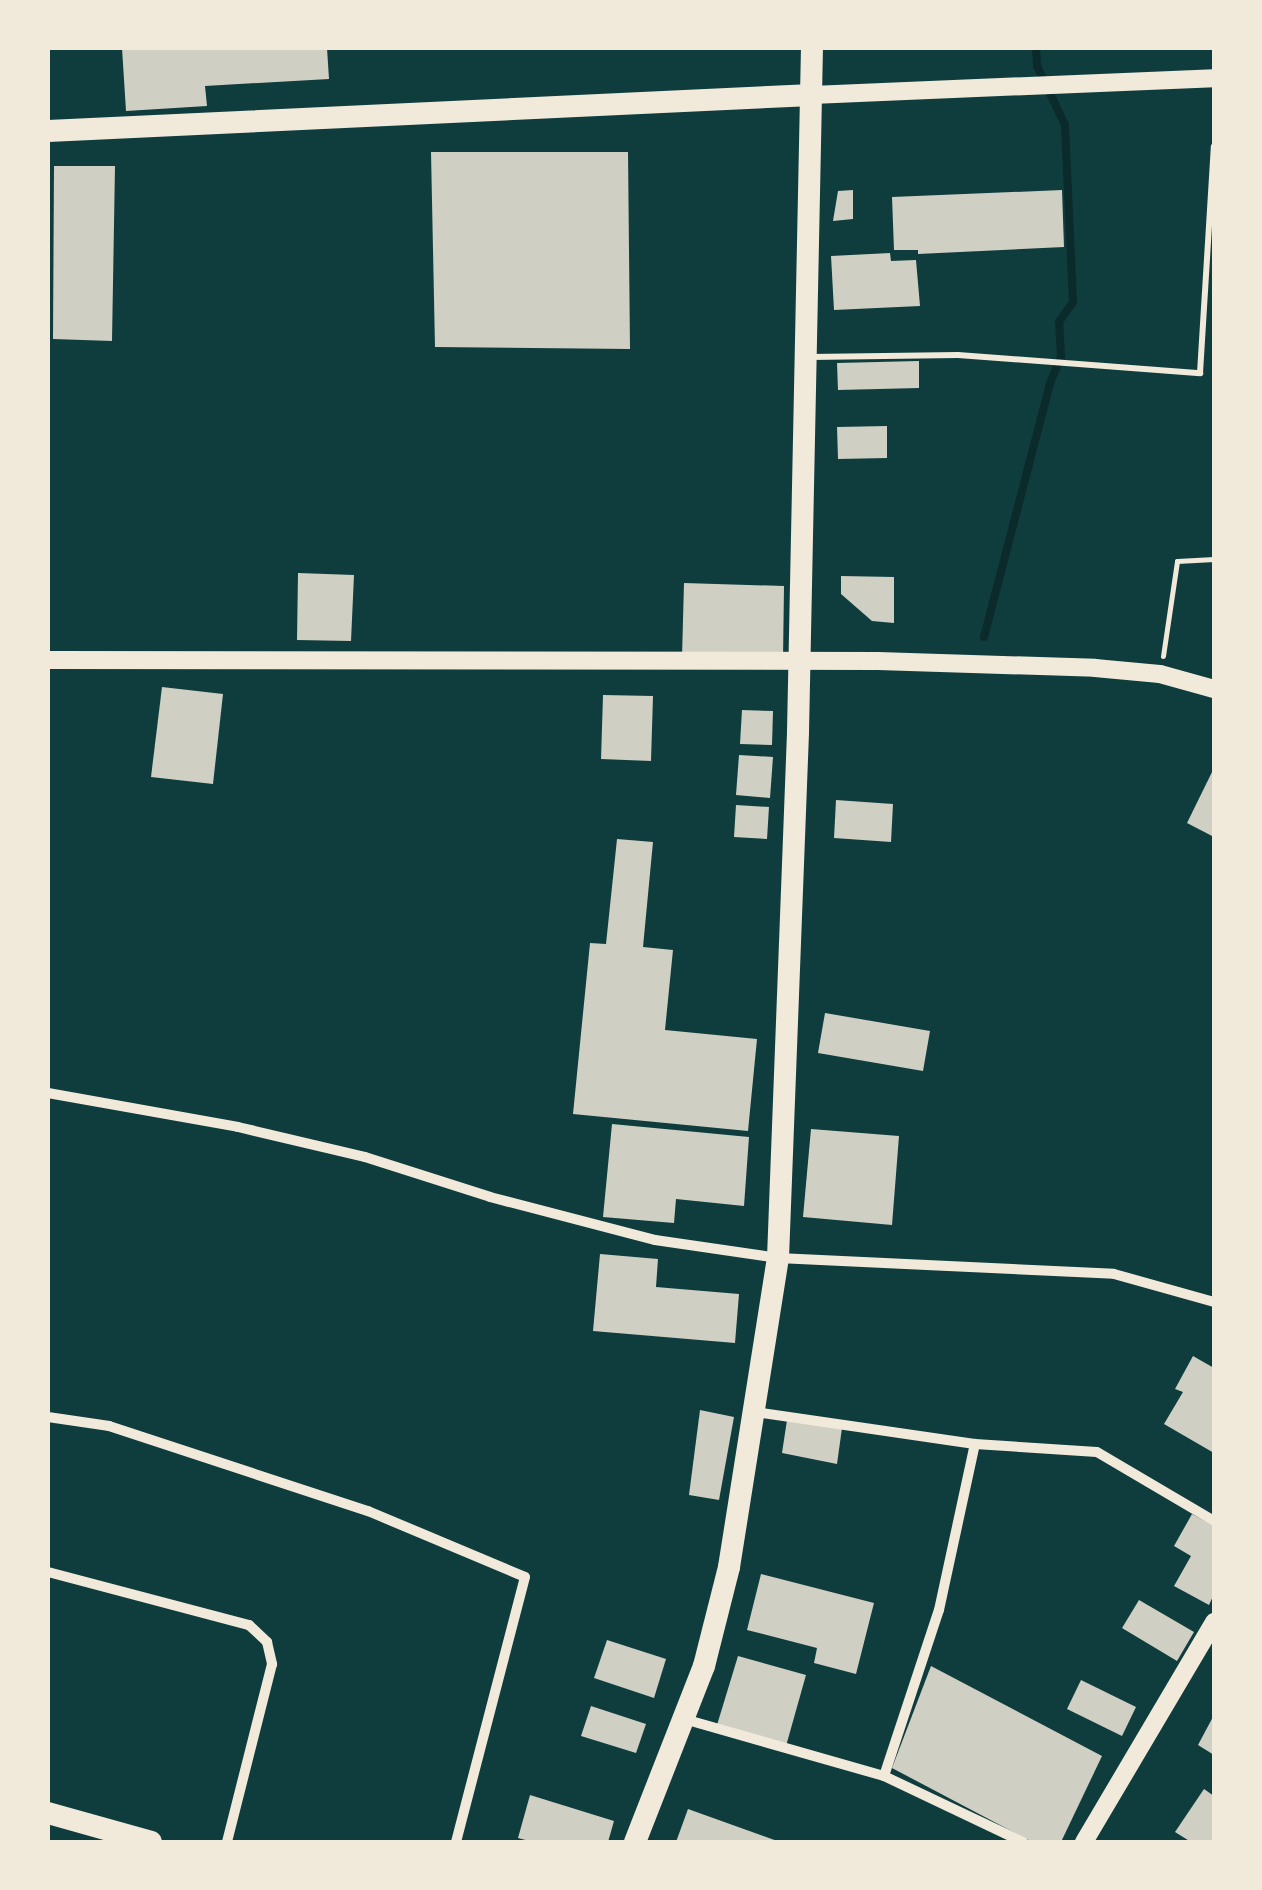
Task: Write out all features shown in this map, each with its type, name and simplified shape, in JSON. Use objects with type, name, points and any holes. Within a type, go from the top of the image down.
[{"type":"highway","points":[[635,1842],[704,1666],[730,1567],[778,1258],[799,662],[812,48]]},
{"type":"highway","points":[[48,131],[812,95]]},
{"type":"highway","points":[[48,1813],[152,1842]]},
{"type":"street","points":[[812,95],[1214,78]]},
{"type":"street","points":[[48,660],[799,662],[1095,668],[1160,674],[1214,689]]},
{"type":"street","points":[[48,1093],[238,1127],[365,1157],[490,1197],[655,1240],[778,1258],[1114,1274],[1214,1302]]},
{"type":"street","points":[[754,1412],[975,1444],[1097,1452],[1214,1522]]},
{"type":"street","points":[[48,1418],[110,1426],[331,1499],[525,1576],[456,1842]]},
{"type":"street","points":[[884,1776],[939,1610],[975,1444]]},
{"type":"street","points":[[48,1572],[250,1625],[267,1642],[272,1664],[227,1842]]},
{"type":"street","points":[[1084,1842],[1214,1622]]},
{"type":"street","points":[[682,1719],[884,1776],[1023,1842]]},
{"type":"lane","points":[[806,358],[958,355],[1200,374],[1214,146]]},
{"type":"path","points":[[1160,674],[1178,560],[1214,558]]},
{"type":"building","points":[[122,48],[327,48],[329,79],[205,86],[207,106],[126,111]]},
{"type":"building","points":[[431,152],[628,152],[630,349],[435,347]]},
{"type":"building","points":[[54,166],[115,166],[112,341],[53,339]]},
{"type":"building","points":[[853,190],[853,219],[833,221],[838,191]]},
{"type":"building","points":[[1062,190],[1064,247],[918,254],[918,250],[894,250],[892,197]]},
{"type":"building","points":[[890,253],[891,261],[916,260],[920,306],[834,310],[831,256]]},
{"type":"building","points":[[919,361],[919,388],[838,390],[837,363]]},
{"type":"building","points":[[887,426],[887,458],[838,459],[837,427]]},
{"type":"building","points":[[298,573],[354,575],[351,641],[297,640]]},
{"type":"building","points":[[841,576],[894,577],[894,623],[872,621],[841,594]]},
{"type":"building","points":[[684,583],[784,586],[783,659],[682,657]]},
{"type":"building","points":[[162,687],[223,694],[213,784],[151,777]]},
{"type":"building","points":[[603,695],[653,696],[651,761],[601,759]]},
{"type":"building","points":[[742,710],[773,711],[772,745],[740,744]]},
{"type":"building","points":[[739,755],[773,757],[770,798],[736,795]]},
{"type":"building","points":[[1214,768],[1214,837],[1187,823]]},
{"type":"building","points":[[836,800],[893,804],[891,842],[834,838]]},
{"type":"building","points":[[736,805],[769,807],[767,839],[734,837]]},
{"type":"building","points":[[617,839],[653,842],[643,947],[673,950],[665,1030],[757,1039],[748,1131],[573,1114],[590,943],[606,944]]},
{"type":"building","points":[[825,1013],[930,1031],[923,1071],[818,1053]]},
{"type":"building","points":[[612,1124],[749,1137],[744,1206],[676,1199],[674,1223],[603,1217]]},
{"type":"building","points":[[811,1129],[899,1136],[892,1225],[803,1217]]},
{"type":"building","points":[[600,1254],[658,1259],[656,1287],[739,1294],[735,1343],[593,1331]]},
{"type":"building","points":[[1193,1356],[1214,1368],[1214,1453],[1164,1424],[1183,1392],[1175,1389]]},
{"type":"building","points":[[700,1410],[734,1417],[719,1500],[689,1495]]},
{"type":"building","points":[[787,1420],[842,1428],[837,1464],[782,1453]]},
{"type":"building","points":[[1192,1514],[1214,1526],[1214,1594],[1209,1605],[1174,1586],[1191,1556],[1174,1546]]},
{"type":"building","points":[[761,1574],[874,1603],[856,1674],[814,1663],[817,1648],[747,1630]]},
{"type":"building","points":[[1139,1600],[1194,1632],[1177,1661],[1122,1628]]},
{"type":"building","points":[[607,1640],[666,1659],[654,1698],[594,1678]]},
{"type":"building","points":[[738,1656],[806,1675],[786,1746],[717,1725]]},
{"type":"building","points":[[931,1666],[1102,1756],[1061,1842],[1032,1842],[892,1768]]},
{"type":"building","points":[[1081,1680],[1136,1707],[1122,1736],[1067,1709]]},
{"type":"building","points":[[591,1706],[646,1724],[636,1753],[581,1736]]},
{"type":"building","points":[[1214,1715],[1214,1755],[1198,1745]]},
{"type":"building","points":[[1204,1789],[1214,1796],[1214,1842],[1191,1842],[1175,1832]]},
{"type":"building","points":[[530,1795],[614,1821],[608,1842],[533,1842],[518,1838]]},
{"type":"building","points":[[688,1809],[780,1842],[676,1842]]},
{"type":"waterway","points":[[984,637],[1050,383],[1061,357],[1059,322],[1073,302],[1065,125],[1037,66],[1036,48]]}]
